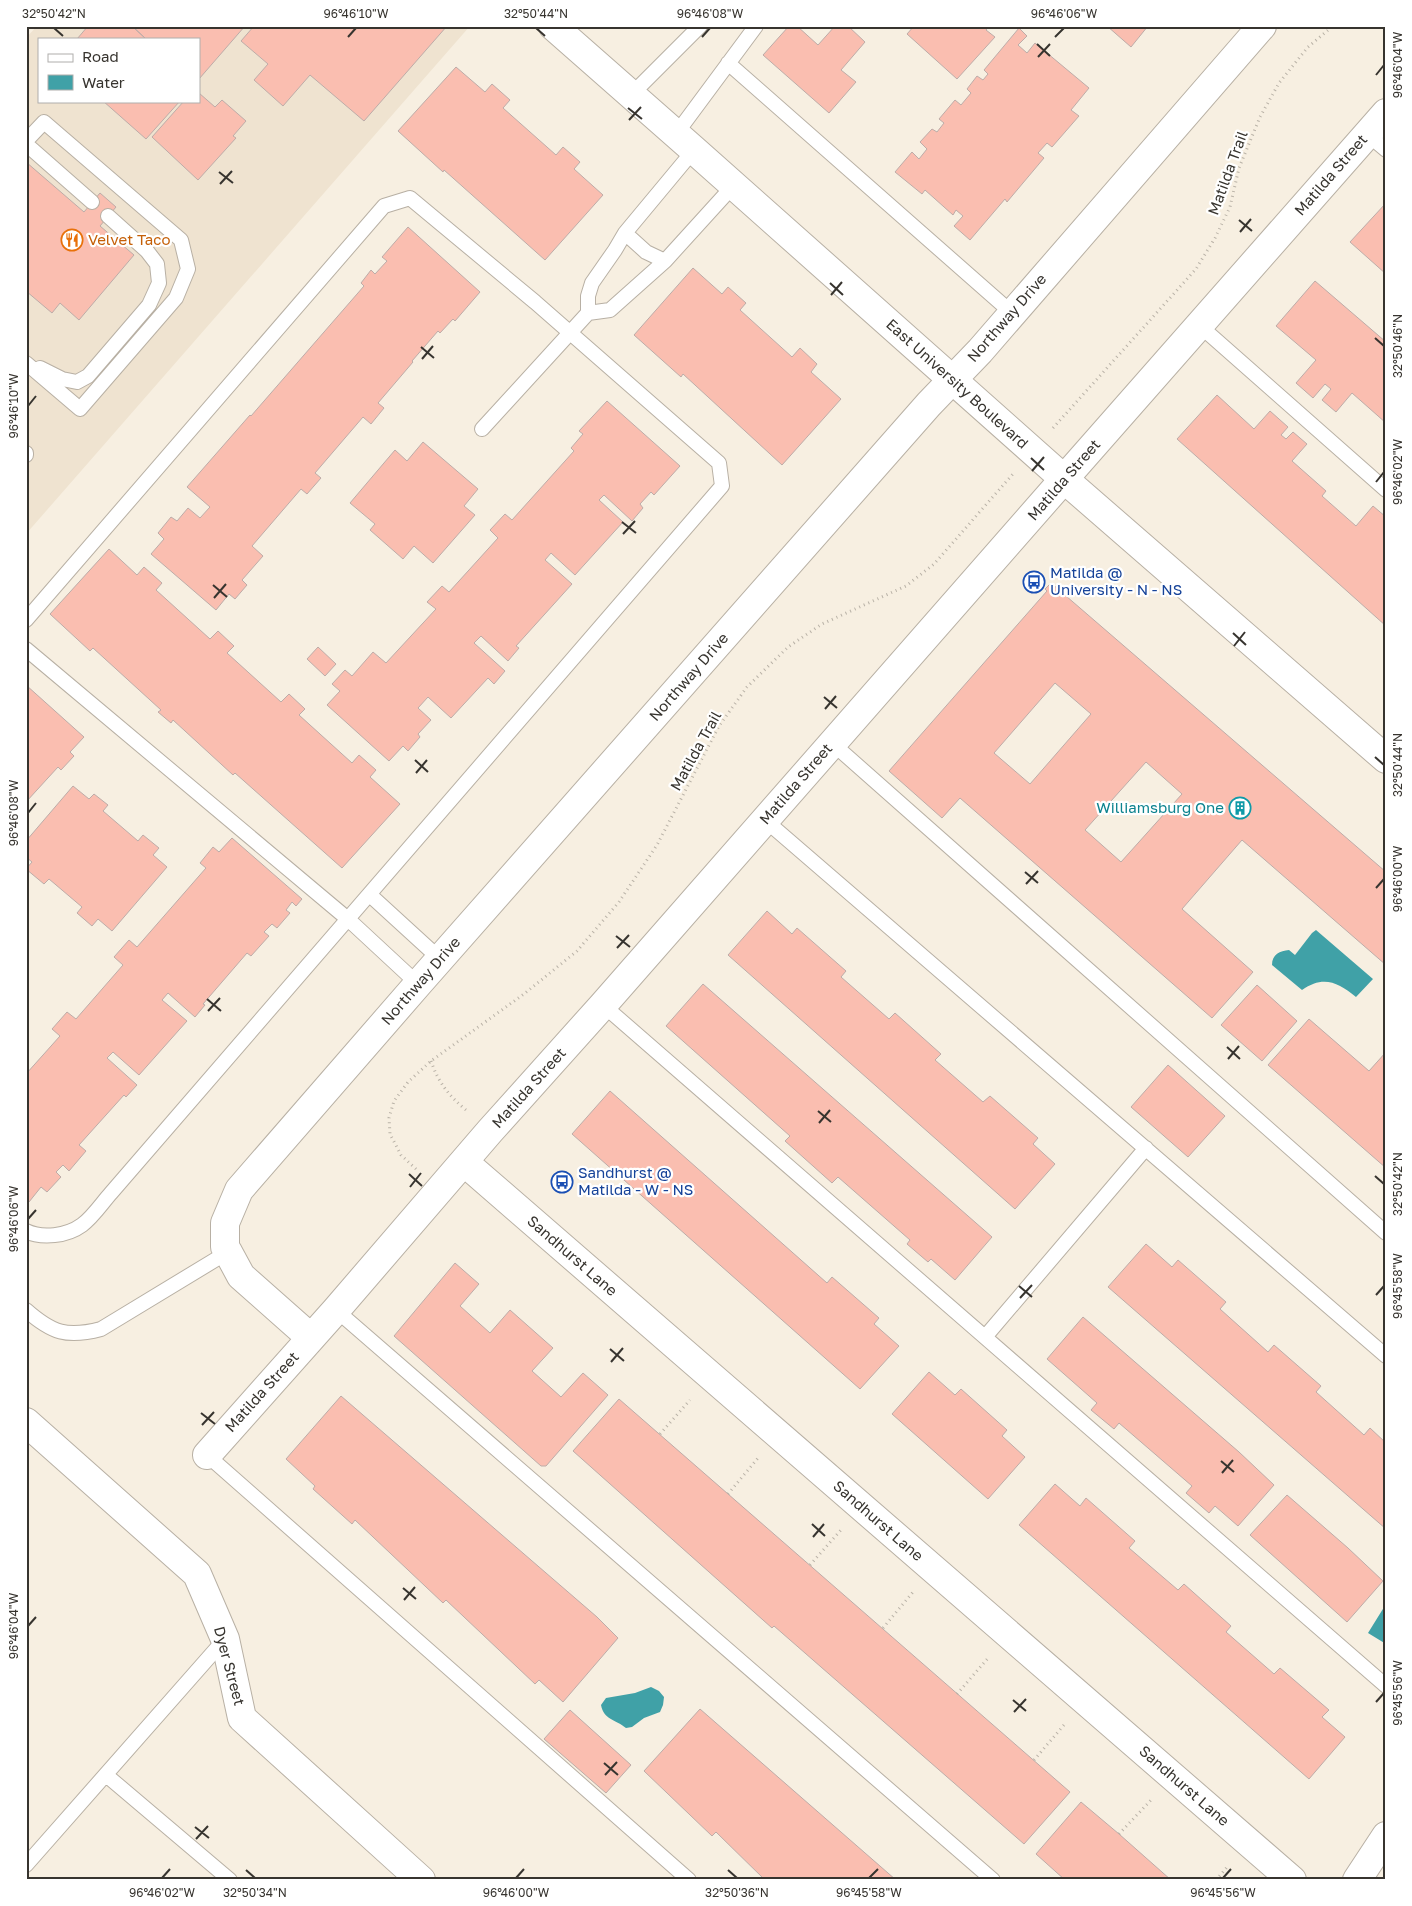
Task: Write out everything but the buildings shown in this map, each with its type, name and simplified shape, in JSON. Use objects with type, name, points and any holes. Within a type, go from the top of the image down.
[{"type":"street","name":"East University Boulevard","points":[[553,26],[1064,479],[1386,759]]},
{"type":"street","name":"Northway Drive","points":[[311,1338],[241,1276],[225,1247],[225,1223],[240,1190],[418,984],[1012,313],[1262,26]]},
{"type":"street","name":"Matilda Street","points":[[207,1454],[604,1005],[1199,325],[1376,142],[1386,113]]},
{"type":"street","name":"Sandhurst Lane","points":[[464,1162],[1292,1880]]},
{"type":"street","name":"Dyer Street","points":[[26,1422],[197,1574],[225,1639],[242,1718],[421,1880]]},
{"type":"street","points":[[1357,1880],[1386,1836]]},
{"type":"lane","points":[[631,95],[700,26]]},
{"type":"lane","points":[[588,313],[588,296],[592,283],[685,142],[728,63],[756,26]]},
{"type":"lane","points":[[728,63],[1012,313]]},
{"type":"lane","points":[[26,362],[80,408],[176,298],[188,269],[181,240],[44,122],[26,142],[92,202]]},
{"type":"lane","points":[[482,429],[588,313],[610,310],[665,261],[734,185]]},
{"type":"lane","points":[[26,620],[384,206],[410,198],[569,332],[719,464],[722,486],[349,920],[82,1225],[59,1235],[34,1235],[26,1231]]},
{"type":"lane","points":[[26,362],[62,379],[77,382],[88,376],[150,305],[159,283],[157,264],[147,251],[108,216]]},
{"type":"lane","points":[[625,232],[646,252],[665,261]]},
{"type":"lane","points":[[1199,325],[1386,490]]},
{"type":"lane","points":[[26,649],[349,920],[418,984]]},
{"type":"lane","points":[[832,743],[1386,1233]]},
{"type":"lane","points":[[766,820],[1386,1356]]},
{"type":"lane","points":[[370,895],[440,959]]},
{"type":"lane","points":[[604,1005],[1386,1686]]},
{"type":"lane","points":[[984,1337],[1146,1148]]},
{"type":"lane","points":[[26,1310],[40,1322],[62,1333],[81,1334],[101,1329],[228,1252]]},
{"type":"lane","points":[[336,1310],[993,1880]]},
{"type":"lane","points":[[207,1454],[689,1880]]},
{"type":"lane","points":[[26,1865],[225,1639]]},
{"type":"lane","points":[[106,1776],[230,1880]]},
{"type":"path","name":"Matilda Trail","points":[[1062,417],[1196,269],[1215,238],[1230,206],[1240,168],[1260,118],[1279,83],[1308,47],[1333,26]]},
{"type":"path","name":"Matilda Trail","points":[[416,1169],[401,1155],[390,1134],[389,1118],[394,1101],[408,1082],[431,1061],[524,994],[577,951],[619,902],[657,845],[720,726],[747,687],[788,647],[822,624],[906,586],[934,564],[1006,481]]},
{"type":"path","points":[[431,1061],[435,1074],[444,1089],[468,1112]]},
{"type":"path","points":[[660,1434],[690,1399]]},
{"type":"path","points":[[728,1494],[759,1458]]},
{"type":"path","points":[[810,1565],[842,1529]]},
{"type":"path","points":[[883,1628],[914,1592]]},
{"type":"path","points":[[957,1694],[989,1657]]},
{"type":"path","points":[[1034,1760],[1066,1723]]},
{"type":"path","points":[[1119,1834],[1152,1798]]},
{"type":"path","points":[[1216,1880],[1228,1866]]},
{"type":"shaded area","points":[[37,26],[470,26],[26,534],[26,38]]},
{"type":"water","points":[[1316,930],[1373,979],[1356,997],[1343,987],[1330,982],[1310,985],[1302,990],[1272,965],[1273,958],[1280,952],[1289,950],[1295,955]]},
{"type":"water","points":[[1386,1604],[1386,1644],[1368,1633]]},
{"type":"water","points":[[651,1687],[659,1691],[664,1697],[660,1712],[644,1718],[632,1727],[626,1728],[607,1716],[602,1710],[601,1705],[606,1698],[635,1693]]},
{"type":"place","name":"Velvet Taco","points":[[72,240]]},
{"type":"place","name":"Matilda @ University - N - NS","points":[[1034,582]]},
{"type":"place","name":"Williamsburg One","points":[[1240,808]]},
{"type":"place","name":"Sandhurst @ Matilda - W - NS","points":[[562,1182]]}]
